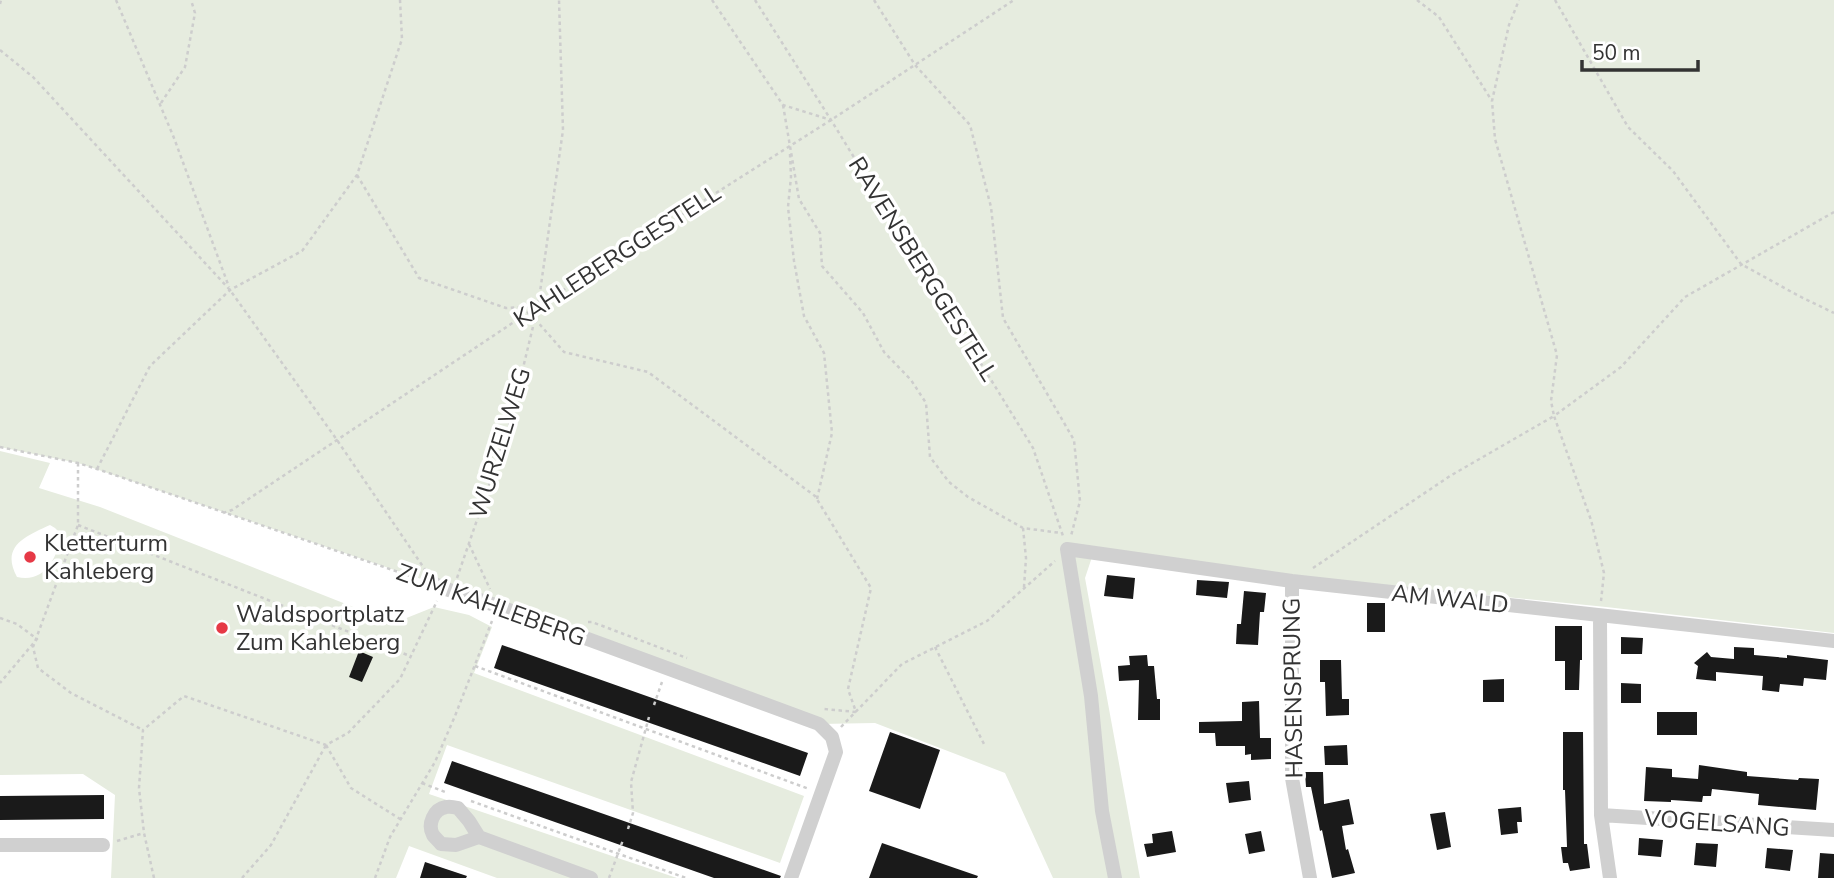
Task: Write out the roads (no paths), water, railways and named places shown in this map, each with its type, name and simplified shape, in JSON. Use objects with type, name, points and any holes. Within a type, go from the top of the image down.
[{"type":"street","name":"AM WALD","points":[[1115,878],[1102,811],[1091,696],[1068,549],[1292,581],[1834,641]]},
{"type":"street","name":"HASENSPRUNG","points":[[1292,581],[1292,778],[1310,878]]},
{"type":"street","name":"ZUM KAHLEBERG","points":[[443,587],[819,724],[832,737],[836,752],[792,878]]},
{"type":"street","points":[[1600,616],[1601,815],[1610,878]]},
{"type":"street","name":"VOGELSANG","points":[[1601,815],[1834,830]]},
{"type":"street","points":[[479,837],[591,878]]},
{"type":"street","points":[[0,845],[103,845]]},
{"type":"place","name":"Kletterturm Kahleberg","points":[[30,557]]},
{"type":"place","name":"Waldsportplatz Zum Kahleberg","points":[[222,628]]}]
